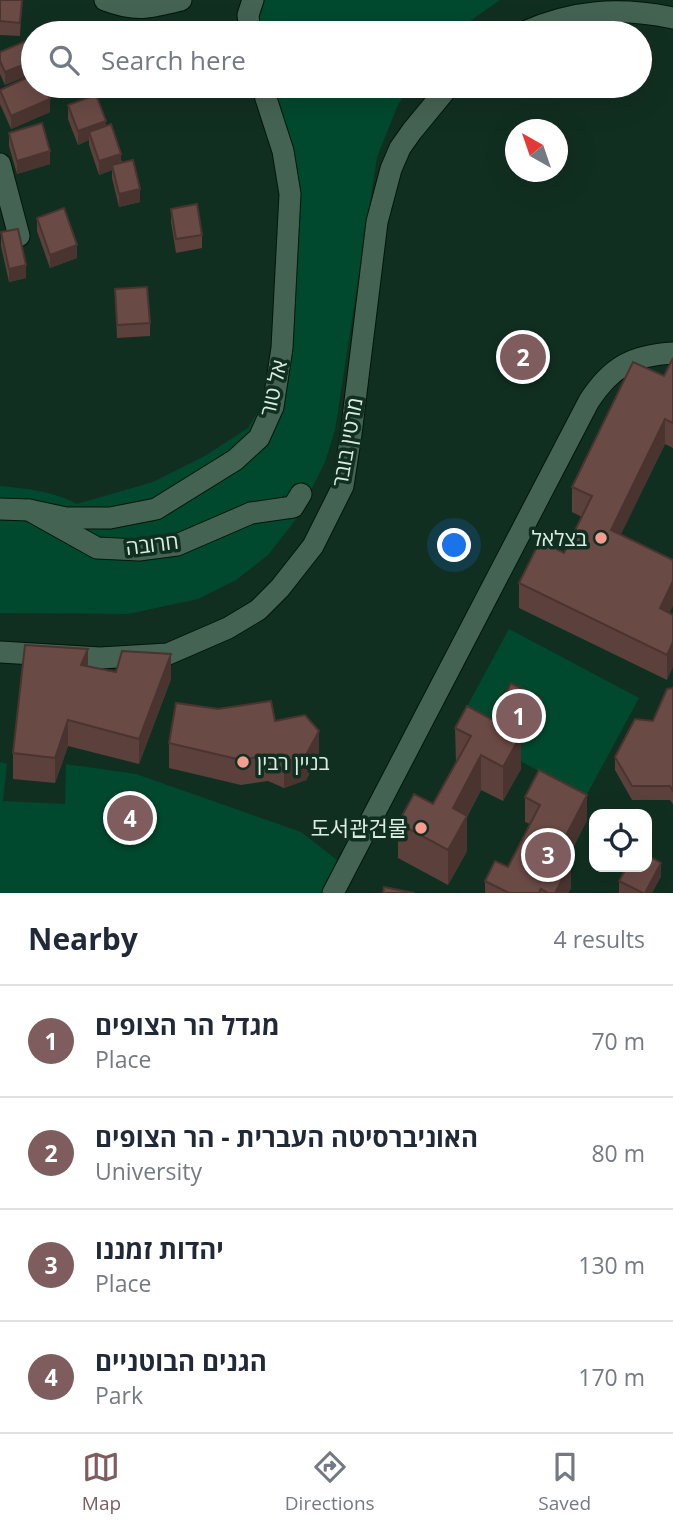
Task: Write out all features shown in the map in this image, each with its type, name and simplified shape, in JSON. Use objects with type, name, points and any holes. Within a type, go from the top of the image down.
[{"type":"street","points":[[105,0],[125,8],[150,9],[181,0]]},
{"type":"street","points":[[249,21],[253,0]]},
{"type":"street","points":[[554,21],[585,13],[639,11],[673,18]]},
{"type":"street","name":"אל טור","points":[[29,510],[66,518],[110,518],[156,509],[235,460],[259,438],[273,407],[282,348],[289,194],[283,151],[266,98]]},
{"type":"street","name":"מרטין בובר","points":[[0,652],[100,658],[168,654],[238,622],[258,610],[280,588],[313,546],[343,485],[377,222],[391,169],[400,148],[439,98]]},
{"type":"street","points":[[0,164],[19,236]]},
{"type":"street","points":[[333,893],[589,401],[612,372],[628,362],[652,354],[673,353]]},
{"type":"street","name":"חרובה","points":[[0,509],[29,510],[97,548],[139,550],[177,545],[251,513],[293,506],[301,494]]},
{"type":"green space","points":[[254,0],[500,0],[470,21],[255,21]]},
{"type":"green space","points":[[274,98],[402,98],[377,157],[335,430],[325,462],[297,518],[268,555],[236,580],[198,599],[128,614],[0,613],[0,486],[49,493],[77,504],[153,482],[205,456],[248,428],[267,397],[280,337],[288,147]]},
{"type":"green space","points":[[509,629],[639,698],[586,796],[456,727]]},
{"type":"green space","points":[[0,762],[7,764],[3,801],[65,804],[66,764],[136,774],[301,832],[346,867],[333,893],[0,893]]},
{"type":"building","points":[[0,0],[22,0],[20,23],[0,21]]},
{"type":"building","points":[[21,43],[21,66],[5,72],[0,61],[0,52]]},
{"type":"building","points":[[21,80],[21,98],[50,99],[11,116],[0,90]]},
{"type":"building","points":[[88,98],[97,98],[106,121],[78,131],[68,105]]},
{"type":"building","points":[[42,123],[50,151],[17,161],[9,133]]},
{"type":"building","points":[[111,124],[121,154],[99,161],[89,132]]},
{"type":"building","points":[[133,160],[140,189],[119,194],[112,165]]},
{"type":"building","points":[[197,204],[202,235],[176,239],[171,209]]},
{"type":"building","points":[[64,208],[77,245],[50,255],[37,218]]},
{"type":"building","points":[[18,229],[26,265],[9,269],[1,232]]},
{"type":"building","points":[[147,287],[150,323],[117,325],[115,289]]},
{"type":"building","name":"בצלאל","points":[[673,358],[673,423],[665,419],[611,530],[673,560],[673,581],[660,608],[673,615],[673,642],[667,655],[519,583],[540,541],[564,553],[592,496],[572,487],[633,362],[664,376]]},
{"type":"building","points":[[25,645],[88,649],[81,665],[116,672],[122,651],[171,654],[139,739],[68,720],[55,758],[13,753]]},
{"type":"building","points":[[511,683],[541,699],[527,724],[498,708]]},
{"type":"building","points":[[673,688],[673,791],[670,786],[632,786],[615,757],[635,719],[653,721],[667,689]]},
{"type":"building","points":[[271,701],[275,721],[305,715],[319,731],[306,755],[284,763],[268,755],[241,760],[169,743],[176,703],[218,709]]},
{"type":"building","points":[[467,706],[521,735],[503,767],[481,755],[453,808],[467,816],[448,850],[398,823],[414,794],[433,804],[471,736],[455,728]]},
{"type":"building","points":[[539,770],[587,795],[556,855],[571,863],[555,893],[541,889],[539,893],[509,893],[485,881],[495,861],[508,867],[540,805],[525,797]]},
{"type":"building","points":[[652,858],[661,863],[645,893],[619,881],[624,872],[652,872]]},
{"type":"building","points":[[384,887],[414,893],[383,893]]},
{"type":"place","name":"האוניברסיטה העברית - הר הצופים","points":[[523,357]]},
{"type":"place","name":"בצלאל","points":[[601,538]]},
{"type":"place","name":"מגדל הר הצופים","points":[[519,716]]},
{"type":"place","name":"בניין רבין","points":[[243,762]]},
{"type":"place","name":"הגנים הבוטניים","points":[[130,818]]},
{"type":"place","name":"도서관건물","points":[[421,828]]},
{"type":"place","name":"יהדות זמננו","points":[[548,855]]}]
